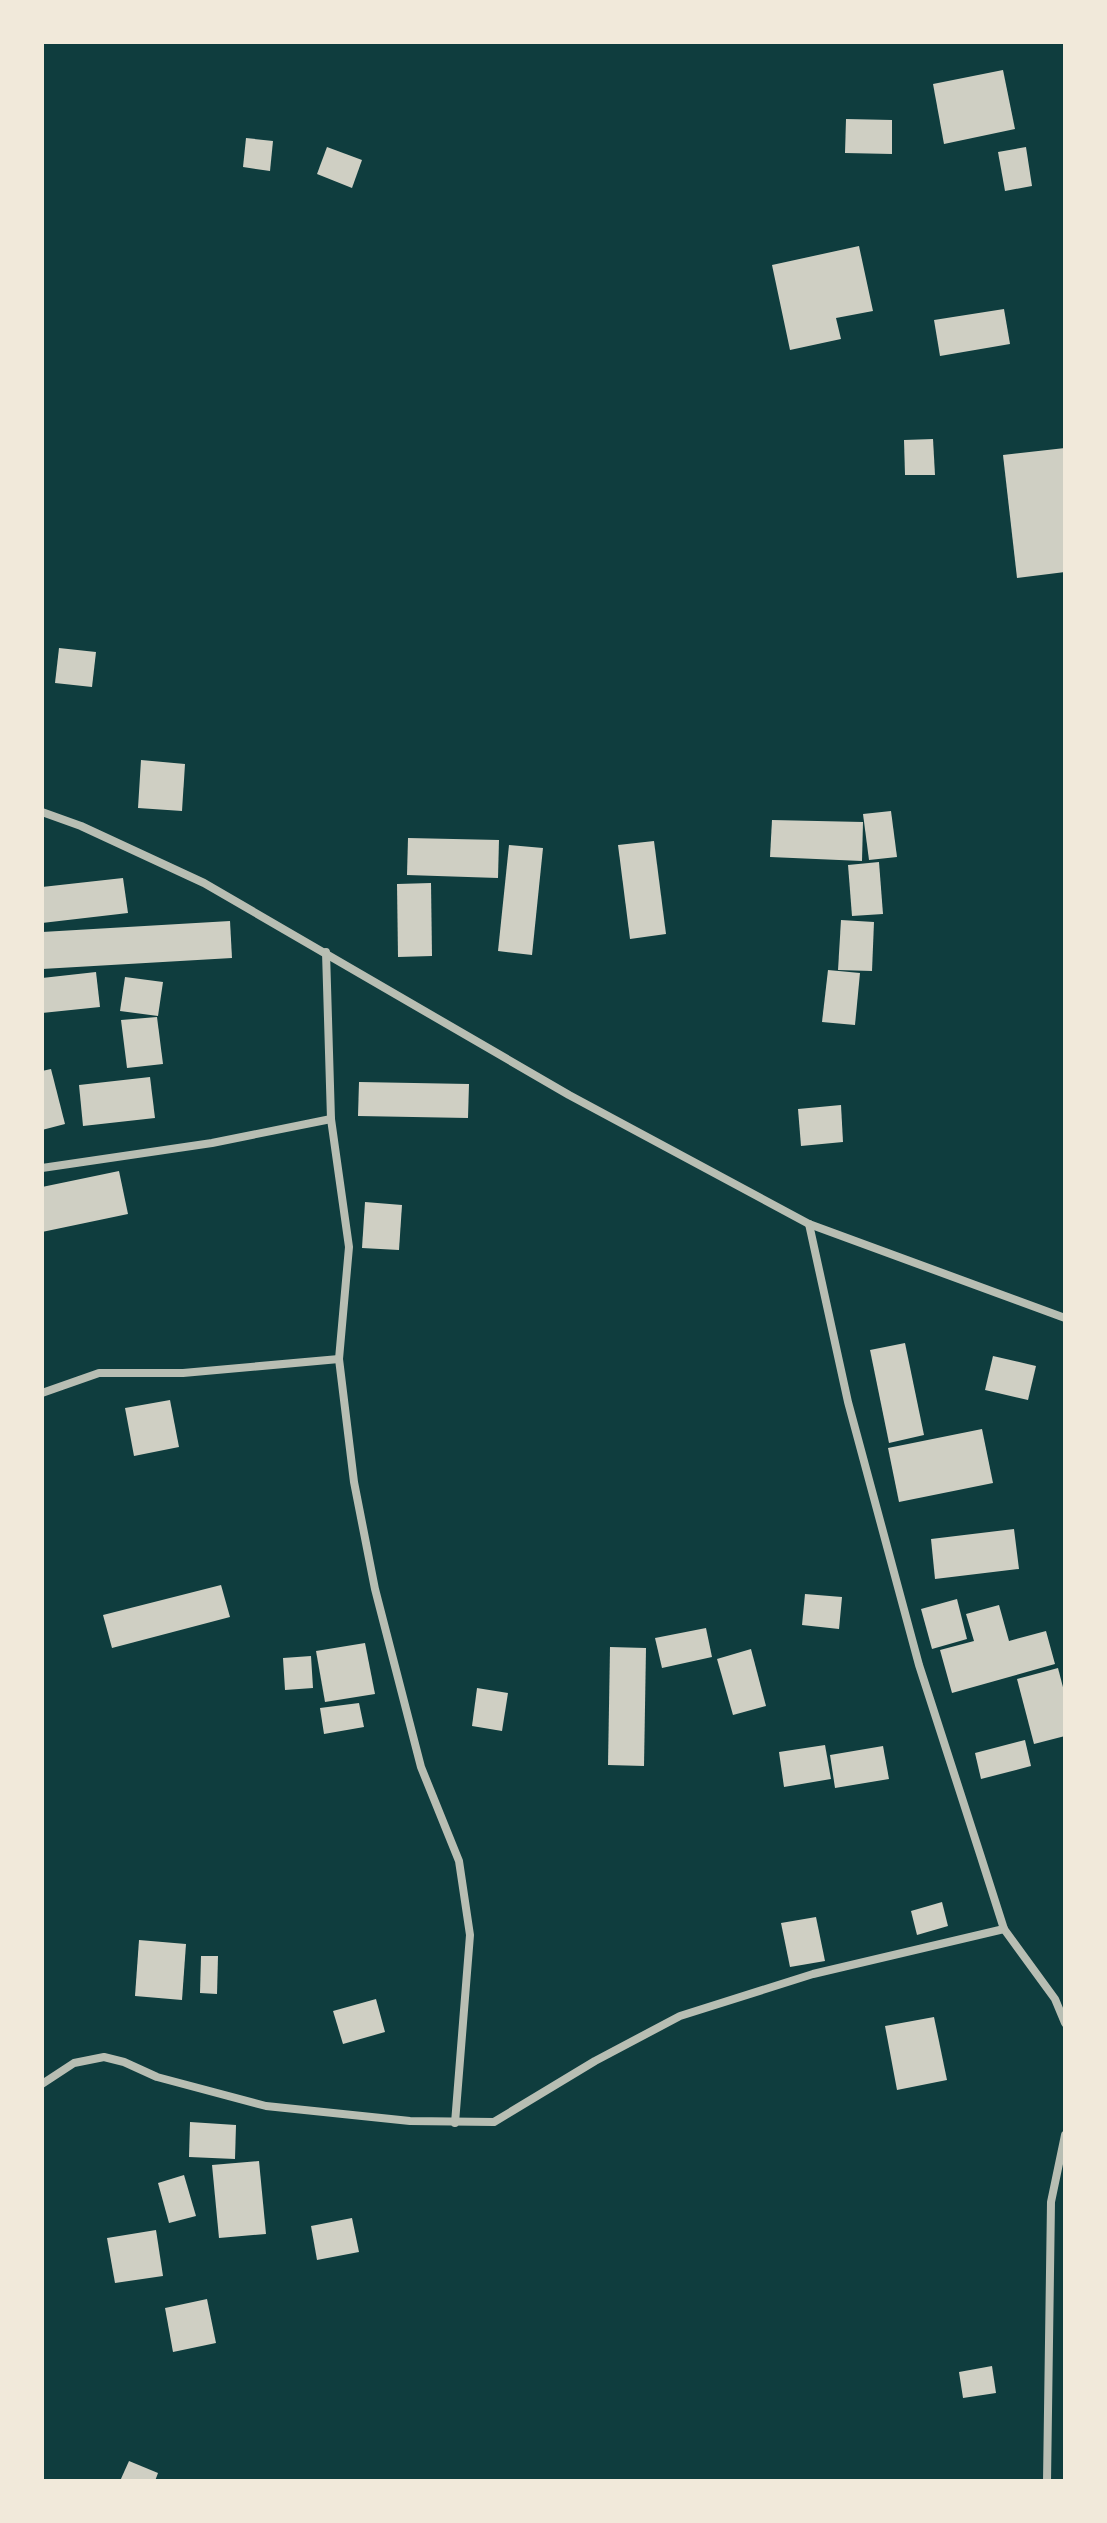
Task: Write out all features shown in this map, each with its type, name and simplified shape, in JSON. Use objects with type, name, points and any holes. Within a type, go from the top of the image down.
[{"type":"street","points":[[42,812],[81,826],[204,883],[569,1095],[809,1224],[1065,1318]]},
{"type":"street","points":[[326,952],[331,1119],[349,1247],[339,1359],[354,1482],[375,1589],[421,1767],[459,1861],[470,1935],[455,2123]]},
{"type":"street","points":[[42,1168],[212,1143],[331,1119]]},
{"type":"street","points":[[809,1224],[848,1402],[919,1665],[1004,1929],[1055,1999],[1065,2023]]},
{"type":"street","points":[[42,1393],[99,1373],[183,1373],[339,1359]]},
{"type":"street","points":[[42,2084],[74,2063],[104,2057],[157,2077],[266,2106],[455,2123],[494,2122],[595,2061],[680,2016],[813,1974],[1004,1929]]},
{"type":"street","points":[[1047,2481],[1051,2202],[1065,2135]]},
{"type":"building","points":[[1003,70],[1015,129],[944,144],[933,84]]},
{"type":"building","points":[[846,119],[892,120],[892,154],[845,153]]},
{"type":"building","points":[[246,138],[273,141],[270,171],[243,167]]},
{"type":"building","points":[[327,147],[362,160],[352,188],[317,174]]},
{"type":"building","points":[[1026,147],[1032,186],[1005,191],[998,152]]},
{"type":"building","points":[[859,246],[873,311],[836,318],[841,339],[790,350],[772,265]]},
{"type":"building","points":[[1004,309],[1010,344],[940,356],[934,320]]},
{"type":"building","points":[[933,439],[935,475],[905,475],[904,440]]},
{"type":"building","points":[[1065,448],[1065,572],[1017,578],[1003,455]]},
{"type":"building","points":[[59,648],[96,652],[92,687],[55,683]]},
{"type":"building","points":[[141,760],[185,764],[182,811],[138,808]]},
{"type":"building","points":[[891,811],[897,857],[869,860],[863,814]]},
{"type":"building","points":[[772,820],[863,822],[862,861],[770,857]]},
{"type":"building","points":[[408,838],[499,840],[498,878],[407,875]]},
{"type":"building","points":[[654,841],[666,934],[630,939],[618,845]]},
{"type":"building","points":[[509,845],[543,848],[532,955],[498,951]]},
{"type":"building","points":[[879,862],[883,914],[852,916],[848,865]]},
{"type":"building","points":[[123,878],[128,913],[42,923],[42,887]]},
{"type":"building","points":[[431,883],[432,956],[398,957],[397,884]]},
{"type":"building","points":[[841,920],[874,922],[872,971],[838,970]]},
{"type":"building","points":[[230,921],[232,958],[42,969],[42,932]]},
{"type":"building","points":[[828,970],[860,973],[855,1025],[822,1022]]},
{"type":"building","points":[[96,972],[100,1007],[42,1013],[42,978]]},
{"type":"building","points":[[125,977],[163,982],[158,1016],[120,1011]]},
{"type":"building","points":[[157,1017],[163,1064],[127,1068],[121,1020]]},
{"type":"building","points":[[51,1069],[65,1124],[42,1130],[42,1071]]},
{"type":"building","points":[[150,1077],[155,1118],[83,1126],[79,1085]]},
{"type":"building","points":[[359,1082],[469,1084],[468,1118],[358,1116]]},
{"type":"building","points":[[841,1105],[843,1142],[801,1146],[798,1109]]},
{"type":"building","points":[[119,1171],[128,1214],[42,1232],[42,1187]]},
{"type":"building","points":[[365,1202],[402,1205],[399,1250],[362,1248]]},
{"type":"building","points":[[905,1343],[924,1435],[889,1443],[870,1350]]},
{"type":"building","points":[[993,1356],[1036,1366],[1028,1400],[985,1390]]},
{"type":"building","points":[[170,1400],[179,1447],[134,1456],[125,1408]]},
{"type":"building","points":[[982,1429],[993,1483],[899,1502],[888,1448]]},
{"type":"building","points":[[1014,1529],[1019,1569],[935,1579],[931,1539]]},
{"type":"building","points":[[221,1585],[230,1617],[112,1648],[103,1615]]},
{"type":"building","points":[[805,1594],[842,1597],[839,1629],[802,1625]]},
{"type":"building","points":[[957,1599],[967,1639],[932,1649],[921,1609]]},
{"type":"building","points":[[999,1605],[1009,1641],[1046,1631],[1055,1664],[952,1693],[940,1650],[974,1641],[966,1614]]},
{"type":"building","points":[[706,1628],[712,1657],[662,1668],[655,1638]]},
{"type":"building","points":[[365,1643],[375,1694],[325,1702],[316,1651]]},
{"type":"building","points":[[610,1647],[646,1648],[644,1766],[608,1765]]},
{"type":"building","points":[[751,1649],[766,1706],[733,1715],[717,1659]]},
{"type":"building","points":[[311,1656],[313,1688],[285,1690],[283,1658]]},
{"type":"building","points":[[1058,1668],[1065,1695],[1065,1736],[1034,1744],[1017,1679]]},
{"type":"building","points":[[477,1688],[508,1693],[502,1731],[472,1726]]},
{"type":"building","points":[[359,1703],[364,1727],[324,1734],[320,1708]]},
{"type":"building","points":[[1025,1740],[1031,1766],[981,1779],[975,1753]]},
{"type":"building","points":[[825,1745],[831,1779],[784,1787],[779,1752]]},
{"type":"building","points":[[883,1746],[889,1779],[835,1788],[830,1755]]},
{"type":"building","points":[[942,1902],[948,1926],[917,1935],[911,1911]]},
{"type":"building","points":[[816,1917],[825,1961],[790,1967],[781,1923]]},
{"type":"building","points":[[139,1940],[186,1944],[182,2000],[135,1996]]},
{"type":"building","points":[[201,1956],[218,1956],[217,1994],[200,1993]]},
{"type":"building","points":[[376,1999],[385,2032],[343,2044],[333,2011]]},
{"type":"building","points":[[934,2017],[947,2080],[897,2090],[885,2026]]},
{"type":"building","points":[[190,2122],[236,2125],[235,2159],[189,2157]]},
{"type":"building","points":[[259,2161],[266,2234],[219,2238],[212,2165]]},
{"type":"building","points":[[184,2175],[196,2216],[169,2223],[158,2183]]},
{"type":"building","points":[[352,2218],[359,2252],[317,2260],[311,2226]]},
{"type":"building","points":[[156,2230],[163,2276],[115,2283],[107,2238]]},
{"type":"building","points":[[207,2299],[216,2343],[173,2352],[165,2308]]},
{"type":"building","points":[[992,2366],[996,2393],[963,2398],[959,2372]]},
{"type":"building","points":[[129,2461],[158,2473],[155,2481],[120,2481]]}]
